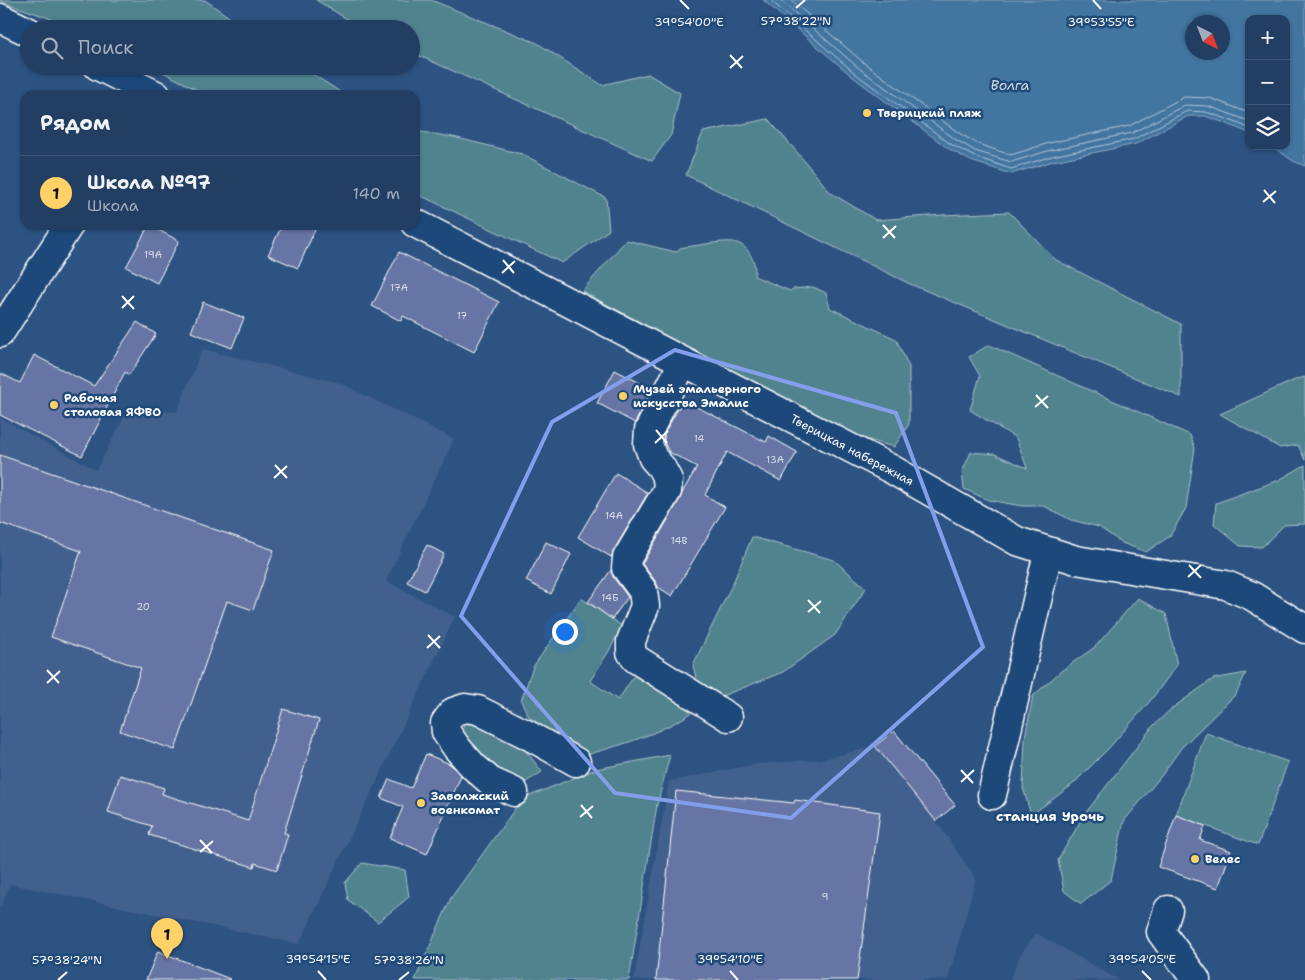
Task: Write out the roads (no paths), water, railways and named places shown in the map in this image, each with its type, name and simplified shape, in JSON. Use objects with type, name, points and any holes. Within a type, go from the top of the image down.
[{"type":"street","points":[[0,18],[20,28]]},
{"type":"street","points":[[116,75],[145,90]]},
{"type":"street","name":"Тверицкая набережная","points":[[420,226],[891,470],[1017,541],[1076,560],[1226,585],[1252,596],[1305,629]]},
{"type":"street","points":[[0,333],[66,230]]},
{"type":"street","points":[[684,362],[649,430],[648,444],[653,458],[661,467],[668,480],[667,491],[627,558],[626,568],[643,591],[645,606],[631,641],[631,652],[636,659],[728,717]]},
{"type":"street","points":[[992,795],[1045,566]]},
{"type":"street","points":[[514,792],[490,781],[457,748],[446,732],[445,723],[453,712],[465,708],[478,710],[576,762]]},
{"type":"street","points":[[1168,910],[1161,932],[1196,980]]},
{"type":"water","name":"Волга","points":[[763,0],[1305,0],[1305,166],[1293,161],[1278,150],[1290,150],[1290,15],[1245,15],[1245,131],[1205,116],[1188,116],[1136,144],[1053,161],[1011,174],[971,161],[949,149],[853,77]]},
{"type":"place","name":"Тверицкий пляж","points":[[867,113]]},
{"type":"place","name":"Музей эмальерного искусства Эмалис","points":[[623,396]]},
{"type":"place","name":"Рабочая столовая ЯФВО","points":[[54,405]]},
{"type":"place","name":"Заволжский военкомат","points":[[421,803]]},
{"type":"place","name":"Велес","points":[[1195,859]]},
{"type":"place","name":"Школа №97","points":[[167,959]]},
{"type":"district","name":"станция Урочь","points":[[1050,816]]}]
